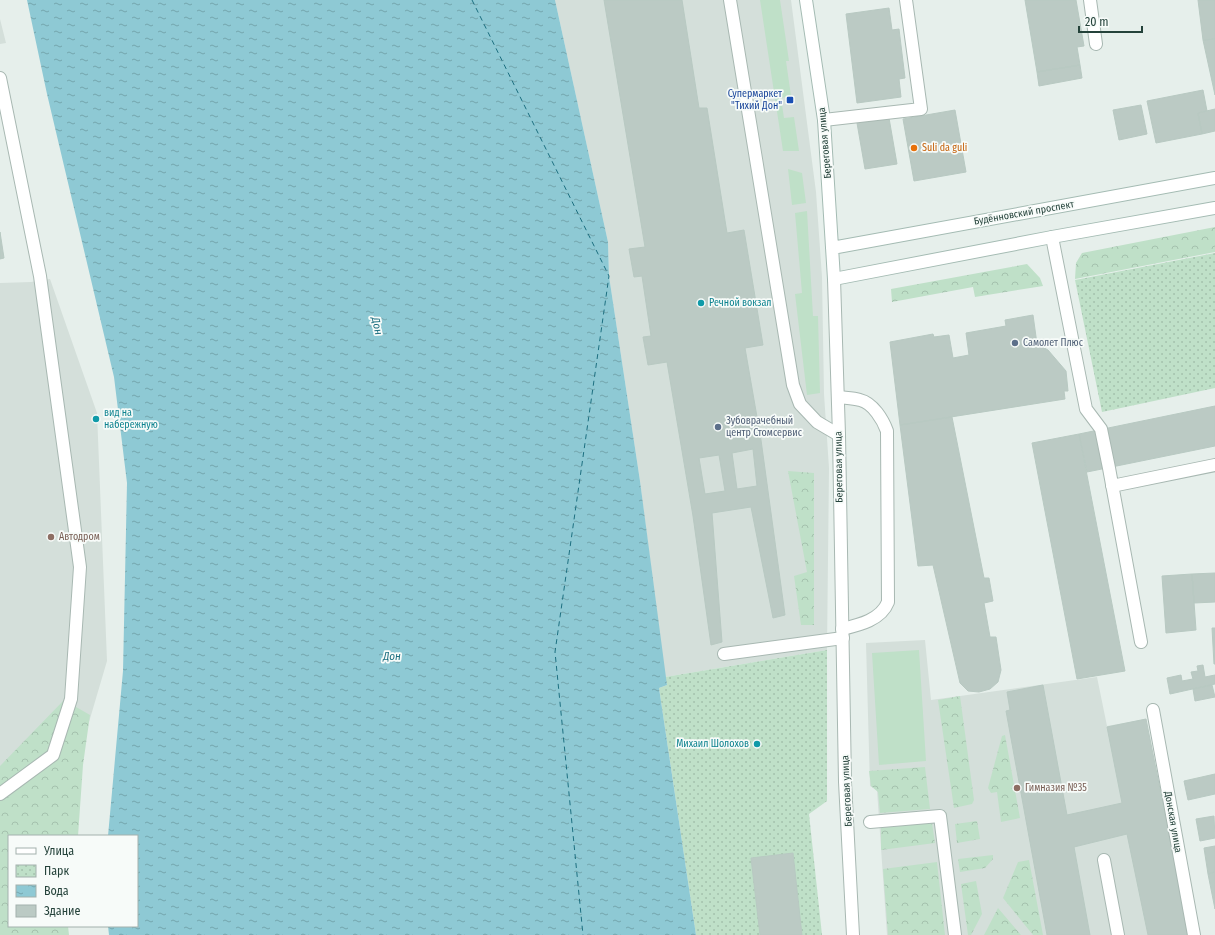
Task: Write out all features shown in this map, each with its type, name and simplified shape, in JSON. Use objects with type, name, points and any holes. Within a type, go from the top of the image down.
[{"type":"street","points":[[730,0],[793,385],[800,404],[817,422],[839,435]]},
{"type":"street","name":"Береговая улица","points":[[806,0],[824,120],[834,279],[839,435],[846,782],[853,935]]},
{"type":"street","points":[[824,120],[921,109],[906,0]]},
{"type":"street","points":[[1090,0],[1096,44]]},
{"type":"street","points":[[0,78],[40,276],[80,567],[71,699],[53,755],[0,794]]},
{"type":"street","name":"Будённовский проспект","points":[[832,248],[1215,178]]},
{"type":"street","points":[[834,279],[1052,237],[1215,208]]},
{"type":"street","points":[[1052,237],[1086,409],[1101,429],[1141,642]]},
{"type":"street","points":[[724,654],[843,633],[879,615],[886,608],[888,602],[887,431],[884,424],[873,409],[862,400],[838,397]]},
{"type":"street","points":[[1112,486],[1215,465]]},
{"type":"street","name":"Донская улица","points":[[1153,710],[1194,935]]},
{"type":"street","points":[[870,822],[940,816],[955,935]]},
{"type":"street","points":[[1104,860],[1118,935]]},
{"type":"shaded area","points":[[555,0],[791,0],[816,192],[822,277],[824,394],[829,468],[827,650],[665,677],[640,481],[609,276],[608,242]]},
{"type":"shaded area","points":[[0,19],[6,43],[0,44]]},
{"type":"shaded area","name":"Автодром","points":[[50,279],[97,413],[107,661],[64,807],[0,795],[0,283],[31,282]]},
{"type":"shaded area","name":"Гимназия №35","points":[[925,640],[931,700],[1097,677],[1107,726],[1146,719],[1189,935],[887,935],[877,790],[870,786],[866,643]]},
{"type":"green space","points":[[760,0],[780,0],[789,61],[786,61],[791,96],[781,98],[784,118],[794,117],[799,151],[783,151]]},
{"type":"green space","points":[[788,169],[802,173],[806,203],[792,205]]},
{"type":"green space","points":[[807,211],[813,316],[818,316],[820,393],[807,395],[795,294],[802,293],[795,213]]},
{"type":"green space","points":[[1215,227],[1215,252],[1075,279],[1076,263],[1082,253]]},
{"type":"green space","points":[[1215,253],[1215,388],[1102,412],[1075,280]]},
{"type":"green space","points":[[1027,264],[1040,278],[1043,286],[975,297],[973,287],[892,302],[891,289]]},
{"type":"green space","points":[[788,471],[814,473],[814,625],[801,625],[794,576],[807,572]]},
{"type":"green space","points":[[827,650],[827,801],[809,814],[822,935],[696,935],[659,688],[667,685],[665,677]]},
{"type":"green space","points":[[919,650],[926,761],[879,765],[872,653]]},
{"type":"green space","points":[[960,696],[974,800],[972,804],[954,808],[938,700]]},
{"type":"green space","points":[[64,700],[90,715],[83,765],[78,835],[8,835],[8,927],[68,927],[69,935],[0,935],[0,766]]},
{"type":"green space","points":[[1005,735],[1020,818],[1001,822],[997,792],[991,793],[988,788],[1002,736]]},
{"type":"green space","points":[[925,767],[930,809],[880,813],[878,792],[871,786],[869,771]]},
{"type":"green space","points":[[977,821],[980,839],[957,843],[955,824]]},
{"type":"green space","points":[[932,823],[935,843],[881,850],[881,828]]},
{"type":"green space","points":[[993,855],[993,859],[985,868],[960,872],[958,859]]},
{"type":"green space","points":[[1029,860],[1043,935],[1033,935],[1003,898],[1018,862]]},
{"type":"green space","points":[[937,862],[945,935],[888,935],[883,869]]},
{"type":"green space","points":[[976,881],[982,914],[971,935],[968,935],[961,884]]},
{"type":"green space","points":[[998,908],[1021,935],[984,935]]},
{"type":"water","name":"Дон","points":[[27,0],[555,0],[608,242],[609,276],[640,481],[667,685],[659,688],[696,935],[109,935],[108,927],[138,927],[138,835],[108,835],[123,671],[127,483],[114,377],[47,94]]},
{"type":"building","name":"Речной вокзал","points":[[604,0],[682,0],[699,108],[707,108],[727,233],[744,230],[763,345],[745,348],[761,440],[785,615],[773,618],[751,507],[712,513],[722,642],[711,645],[693,516],[667,362],[648,365],[643,337],[651,336],[642,276],[634,277],[629,249],[645,247]],"holes":[[[753,449],[757,486],[737,489],[732,453]],[[719,455],[725,491],[705,494],[699,458]]]},
{"type":"building","points":[[1025,0],[1076,0],[1084,46],[1077,47],[1080,65],[1037,72]]},
{"type":"building","points":[[1198,0],[1215,0],[1215,39],[1203,40]]},
{"type":"building","points":[[889,8],[892,30],[899,29],[905,78],[899,79],[901,97],[857,103],[846,14]]},
{"type":"building","points":[[1215,39],[1215,95],[1203,40]]},
{"type":"building","points":[[1080,65],[1082,78],[1039,86],[1037,72]]},
{"type":"building","points":[[1203,90],[1207,111],[1198,113],[1202,134],[1156,143],[1147,101]]},
{"type":"building","points":[[1141,105],[1147,134],[1119,140],[1113,110]]},
{"type":"building","points":[[1215,109],[1215,131],[1202,134],[1198,113]]},
{"type":"building","points":[[955,110],[966,172],[914,181],[903,119]]},
{"type":"building","points":[[889,118],[897,164],[865,169],[857,123]]},
{"type":"building","points":[[0,232],[4,258],[0,259]]},
{"type":"building","points":[[1033,315],[1037,344],[1048,350],[1066,371],[1068,391],[1064,391],[1065,399],[900,425],[890,342],[933,334],[934,337],[949,335],[953,358],[969,355],[966,333],[1006,326],[1005,320]]},
{"type":"building","points":[[1215,406],[1215,446],[1087,472],[1079,434]]},
{"type":"building","points":[[952,417],[984,578],[989,578],[993,601],[984,603],[990,637],[996,637],[1001,670],[998,682],[990,689],[979,692],[968,691],[960,683],[933,565],[918,566],[900,425]]},
{"type":"building","points":[[1079,434],[1125,671],[1077,679],[1032,443]]},
{"type":"building","points":[[1215,573],[1215,602],[1194,603],[1192,574]]},
{"type":"building","points":[[1192,574],[1196,630],[1166,633],[1162,576]]},
{"type":"building","points":[[1212,628],[1215,628],[1215,664],[1214,664]]},
{"type":"building","points":[[1203,665],[1205,677],[1215,675],[1215,684],[1170,694],[1167,678],[1181,675],[1182,681],[1193,679],[1191,672],[1198,671],[1197,666]]},
{"type":"building","points":[[1043,685],[1067,815],[1122,803],[1107,727],[1146,719],[1189,935],[1148,935],[1127,834],[1074,847],[1090,935],[1047,935],[1006,711],[1010,710],[1007,692]]},
{"type":"building","points":[[1212,685],[1215,697],[1195,701],[1193,689]]},
{"type":"building","points":[[1215,774],[1215,794],[1188,800],[1184,781]]},
{"type":"building","points":[[1214,816],[1215,838],[1200,841],[1196,819]]},
{"type":"building","points":[[1215,846],[1215,872],[1208,874],[1204,848]]},
{"type":"building","points":[[793,853],[802,935],[760,935],[751,858]]},
{"type":"building","points":[[1215,872],[1215,909],[1208,874]]},
{"type":"ferry route","points":[[472,0],[609,276],[555,652],[583,935]]},
{"type":"place","name":"Супермаркет \"Тихий Дон\"","points":[[790,100]]},
{"type":"place","name":"Suli da guli","points":[[914,148]]},
{"type":"place","name":"Речной вокзал","points":[[701,303]]},
{"type":"place","name":"Самолет Плюс","points":[[1015,343]]},
{"type":"place","name":"вид на набережную","points":[[96,419]]},
{"type":"place","name":"Зубоврачебный центр Стомсервис","points":[[718,427]]},
{"type":"place","name":"Автодром","points":[[51,537]]},
{"type":"place","name":"Михаил Шолохов","points":[[757,744]]},
{"type":"place","name":"Гимназия №35","points":[[1017,788]]}]
